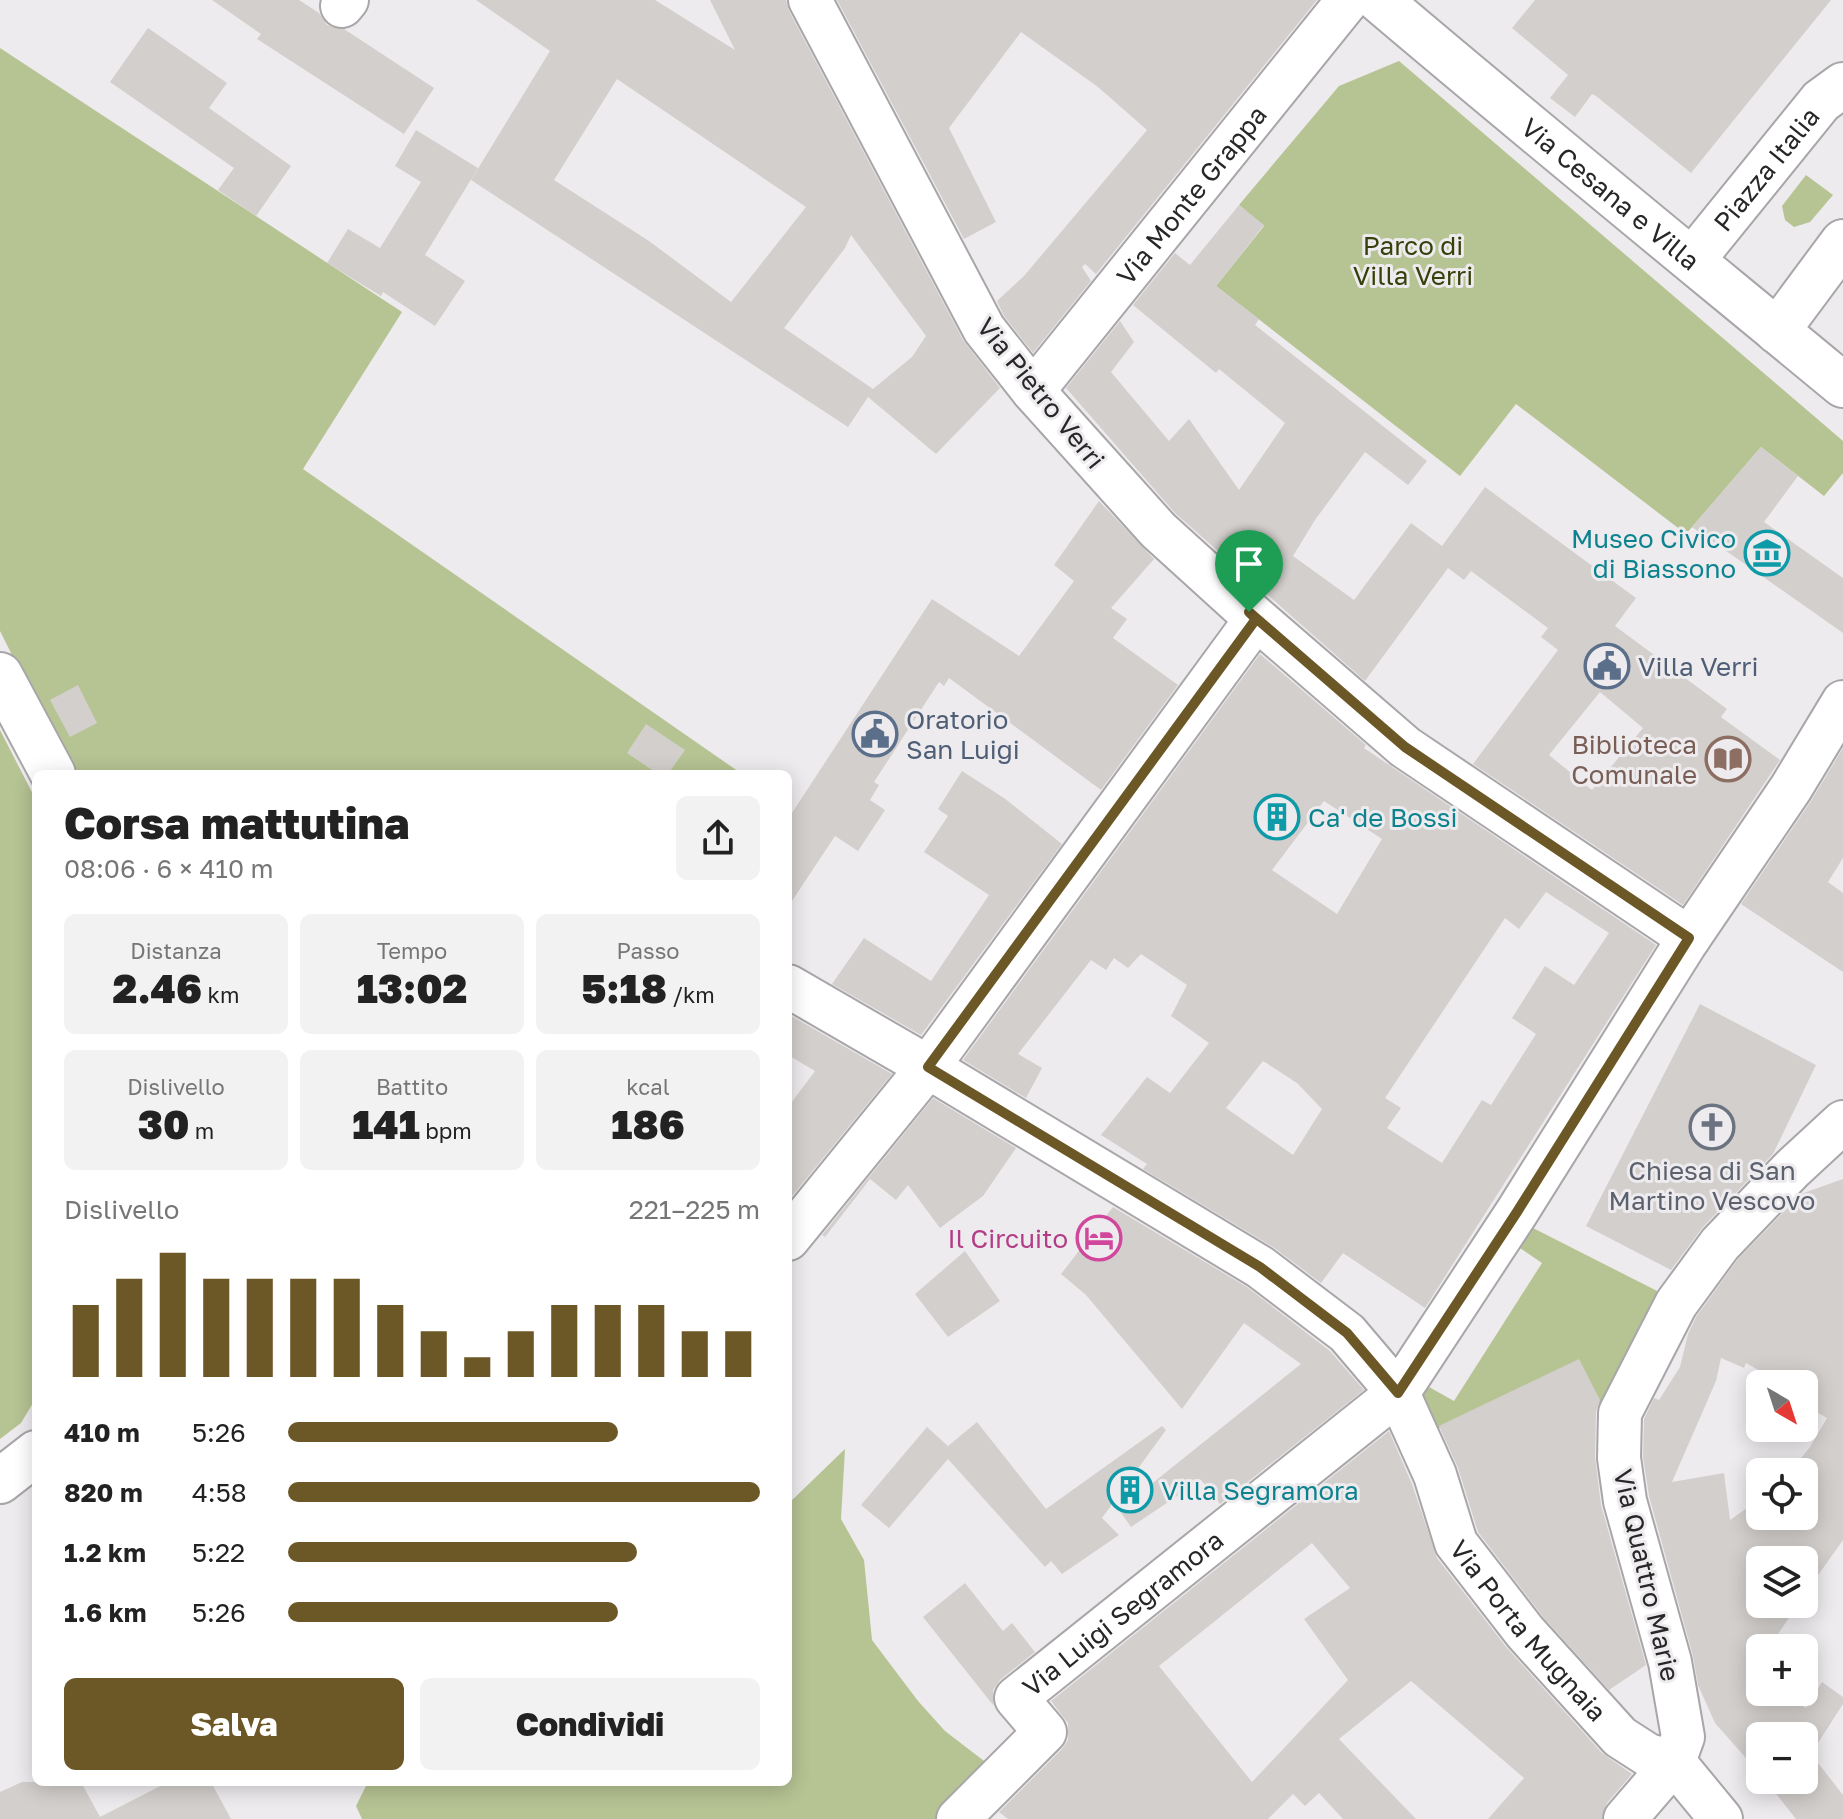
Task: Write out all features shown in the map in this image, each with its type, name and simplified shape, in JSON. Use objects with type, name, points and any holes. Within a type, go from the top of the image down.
[{"type":"main road","name":"Via Cesana e Villa","points":[[1379,0],[1543,140],[1693,259],[1843,385]]},
{"type":"main road","name":"Piazza Italia","points":[[1693,259],[1821,101],[1843,85]]},
{"type":"main road","points":[[1777,331],[1843,242]]},
{"type":"main road","points":[[0,675],[51,770]]},
{"type":"main road","points":[[0,1481],[32,1456]]},
{"type":"street","name":"Via Pietro Verri","points":[[810,0],[984,329],[1033,391],[1158,530],[1405,747],[1689,938]]},
{"type":"street","name":"Via Monte Grappa","points":[[1033,391],[1348,0]]},
{"type":"street","points":[[792,1234],[928,1067],[1252,615]]},
{"type":"street","points":[[1398,1393],[1517,1212],[1689,938],[1791,788],[1843,702]]},
{"type":"street","name":"Via Porta Mugnaia","points":[[792,988],[1260,1267],[1347,1333],[1398,1393],[1435,1475],[1456,1543],[1525,1632],[1620,1737],[1648,1755],[1674,1762],[1721,1819]]},
{"type":"street","name":"Via Quattro Marie","points":[[1674,1762],[1683,1737],[1670,1662],[1625,1501],[1619,1458],[1620,1413],[1676,1304],[1720,1244],[1792,1169],[1843,1122]]},
{"type":"street","name":"Via Luigi Segramora","points":[[958,1819],[1045,1732],[1016,1698],[1398,1393]]},
{"type":"street","points":[[1625,1819],[1674,1762]]},
{"type":"green space","points":[[0,48],[402,312],[303,469],[736,770],[74,770],[51,733],[0,631]]},
{"type":"green space","name":"Parco di Villa Verri","points":[[1399,61],[1843,441],[1843,473],[1824,496],[1761,447],[1686,534],[1516,404],[1460,476],[1216,286],[1264,226],[1239,205],[1339,86]]},
{"type":"green space","points":[[1806,175],[1833,195],[1810,222],[1794,227],[1785,220],[1782,206]]},
{"type":"green space","points":[[0,730],[32,792],[32,1405],[21,1423],[0,1439]]},
{"type":"green space","points":[[1529,1226],[1669,1297],[1608,1424],[1580,1363],[1418,1438],[1409,1416],[1429,1387],[1454,1401],[1542,1263],[1517,1246]]},
{"type":"green space","points":[[845,1449],[841,1519],[864,1560],[872,1640],[945,1731],[1001,1774],[975,1819],[362,1819],[356,1806],[366,1786],[792,1786],[792,1500]]},
{"type":"building","points":[[212,0],[299,0],[319,13],[327,25],[344,29],[434,88],[404,134],[257,39],[261,34]]},
{"type":"building","points":[[476,0],[655,0],[735,50],[710,0],[786,0],[789,11],[963,340],[1000,388],[936,454],[868,397],[848,427],[471,180],[550,51]],"holes":[[[617,79],[806,207],[731,302],[649,241],[554,180]],[[851,235],[926,336],[912,357],[873,389],[784,328],[845,248]]]},
{"type":"building","points":[[837,0],[1317,0],[1096,274],[1085,264],[1082,267],[1091,281],[1033,353],[1004,316],[997,301],[1024,276],[1147,130],[1098,87],[1021,32],[949,128],[996,222],[964,239]]},
{"type":"building","points":[[1535,0],[1831,0],[1691,173],[1596,96],[1592,94],[1575,117],[1550,98],[1568,75],[1512,28]]},
{"type":"building","points":[[148,28],[227,83],[209,108],[291,166],[256,216],[218,190],[234,168],[110,82]]},
{"type":"building","points":[[416,130],[478,168],[425,255],[465,281],[435,326],[383,292],[381,296],[327,263],[348,229],[380,248],[421,182],[395,166]]},
{"type":"building","points":[[1239,205],[1264,225],[1216,286],[1259,319],[1255,325],[1427,461],[1408,485],[1365,452],[1315,520],[1293,556],[1354,600],[1411,523],[1442,546],[1485,487],[1636,598],[1615,626],[1727,709],[1721,717],[1780,760],[1683,905],[1473,764],[1558,650],[1541,637],[1548,628],[1471,571],[1464,580],[1448,568],[1365,681],[1175,513],[1066,388],[1120,321],[1134,342],[1111,372],[1169,441],[1189,419],[1239,490],[1285,423],[1219,369],[1216,373],[1133,305],[1175,253],[1190,265]],"holes":[[[1600,692],[1643,728],[1592,790],[1549,755]]]},
{"type":"building","name":"Museo Civico di Biassono","points":[[1761,447],[1798,476],[1764,522],[1843,578],[1843,633],[1692,527]]},
{"type":"building","points":[[1099,501],[1154,559],[1111,608],[1127,619],[1113,638],[1178,685],[1101,790],[949,678],[944,686],[939,682],[874,782],[879,785],[870,800],[885,810],[858,851],[835,836],[792,901],[792,813],[932,599],[1019,656],[1074,581],[1054,565]]},
{"type":"building","points":[[1260,654],[1366,745],[1364,748],[1656,945],[1425,1308],[1343,1253],[1321,1283],[1273,1247],[1143,1169],[1147,1164],[1101,1135],[1147,1077],[1170,1093],[1209,1043],[1171,1016],[1187,985],[1141,954],[1128,968],[1114,958],[1106,970],[1091,960],[1018,1054],[1042,1068],[1026,1098],[963,1060]],"holes":[[[1324,801],[1382,839],[1337,914],[1272,870]],[[1546,892],[1609,933],[1574,985],[1545,966],[1512,1018],[1536,1034],[1491,1105],[1482,1100],[1442,1163],[1387,1128],[1401,1108],[1385,1098],[1505,918],[1519,929]],[[1263,1061],[1297,1083],[1322,1109],[1293,1155],[1226,1108]]]},
{"type":"building","points":[[78,685],[97,723],[70,737],[50,700]]},
{"type":"building","points":[[646,724],[685,750],[671,770],[652,770],[627,753]]},
{"type":"building","points":[[1843,748],[1843,858],[1828,882],[1843,893],[1843,972],[1741,904]]},
{"type":"building","points":[[962,771],[1004,798],[1062,844],[921,1035],[832,984],[864,938],[931,981],[989,895],[924,852],[948,816],[938,809]]},
{"type":"building","name":"Chiesa di San Martino Vescovo","points":[[1700,1004],[1816,1065],[1773,1154],[1703,1227],[1671,1270],[1586,1226]]},
{"type":"building","points":[[792,1016],[892,1074],[792,1196],[792,1102],[815,1071],[792,1057]]},
{"type":"building","points":[[933,1098],[1016,1148],[983,1196],[940,1228],[908,1185],[896,1200],[870,1179],[825,1237],[822,1235]]},
{"type":"building","points":[[1843,1179],[1843,1540],[1818,1575],[1818,1546],[1746,1546],[1746,1618],[1789,1618],[1778,1634],[1746,1634],[1746,1706],[1818,1706],[1818,1688],[1822,1682],[1843,1697],[1843,1704],[1818,1743],[1818,1722],[1746,1722],[1746,1758],[1715,1723],[1698,1685],[1693,1656],[1649,1496],[1643,1457],[1644,1419],[1654,1398],[1659,1400],[1680,1367],[1688,1334],[1696,1317],[1738,1259],[1801,1194]],"holes":[[[1721,1358],[1744,1368],[1746,1363],[1758,1370],[1818,1370],[1818,1413],[1827,1418],[1818,1433],[1818,1442],[1813,1442],[1801,1458],[1818,1458],[1818,1530],[1746,1530],[1746,1509],[1730,1520],[1724,1473],[1672,1482],[1716,1381]]]},
{"type":"building","points":[[1113,1207],[1247,1287],[1330,1351],[1364,1390],[1220,1504],[1201,1480],[1131,1527],[1119,1510],[1301,1364],[1244,1323],[1182,1409],[1086,1295],[1061,1274]]},
{"type":"building","points":[[965,1251],[1000,1301],[948,1337],[915,1294]]},
{"type":"building","points":[[1579,1359],[1600,1400],[1596,1412],[1595,1457],[1601,1505],[1646,1665],[1609,1690],[1543,1617],[1478,1532],[1458,1468],[1439,1426]]},
{"type":"building","name":"Villa Segramora","points":[[977,1422],[1046,1509],[1162,1426],[1166,1430],[1102,1518],[1119,1535],[1062,1574],[1051,1561],[1045,1567],[948,1459],[889,1528],[861,1505],[927,1427],[948,1446]]},
{"type":"building","points":[[1389,1431],[1412,1484],[1437,1558],[1507,1648],[1602,1753],[1632,1774],[1607,1803],[1602,1819],[1488,1819],[1524,1778],[1411,1681],[1339,1739],[1416,1819],[1343,1819],[1319,1793],[1305,1806],[1293,1794],[1268,1819],[1008,1819],[999,1812],[1068,1740],[1068,1723],[1051,1701]],"holes":[[[1312,1543],[1350,1588],[1304,1619],[1348,1680],[1252,1782],[1159,1666]]]},
{"type":"building","points":[[965,1583],[1003,1631],[1012,1623],[1035,1652],[1000,1680],[993,1690],[993,1705],[923,1617]]},
{"type":"building","points":[[1818,1763],[1843,1795],[1843,1819],[1796,1819],[1776,1794],[1818,1794]]},
{"type":"building","points":[[22,1782],[32,1782],[32,1786],[83,1786],[100,1817],[160,1786],[213,1786],[231,1819],[0,1819],[0,1792]]},
{"type":"place","name":"Museo Civico di Biassono","points":[[1767,553]]},
{"type":"place","name":"Villa Verri","points":[[1607,666]]},
{"type":"place","name":"Oratorio San Luigi","points":[[875,734]]},
{"type":"place","name":"Biblioteca Comunale","points":[[1728,759]]},
{"type":"place","name":"Ca' de Bossi","points":[[1277,817]]},
{"type":"place","name":"Chiesa di San Martino Vescovo","points":[[1712,1127]]},
{"type":"place","name":"Il Circuito","points":[[1099,1238]]},
{"type":"place","name":"Villa Segramora","points":[[1130,1490]]},
{"type":"route","points":[[1249,612],[1405,747],[1689,938],[1517,1212],[1398,1393],[1347,1333],[1260,1267],[928,1067],[1256,619],[1249,612]]}]
